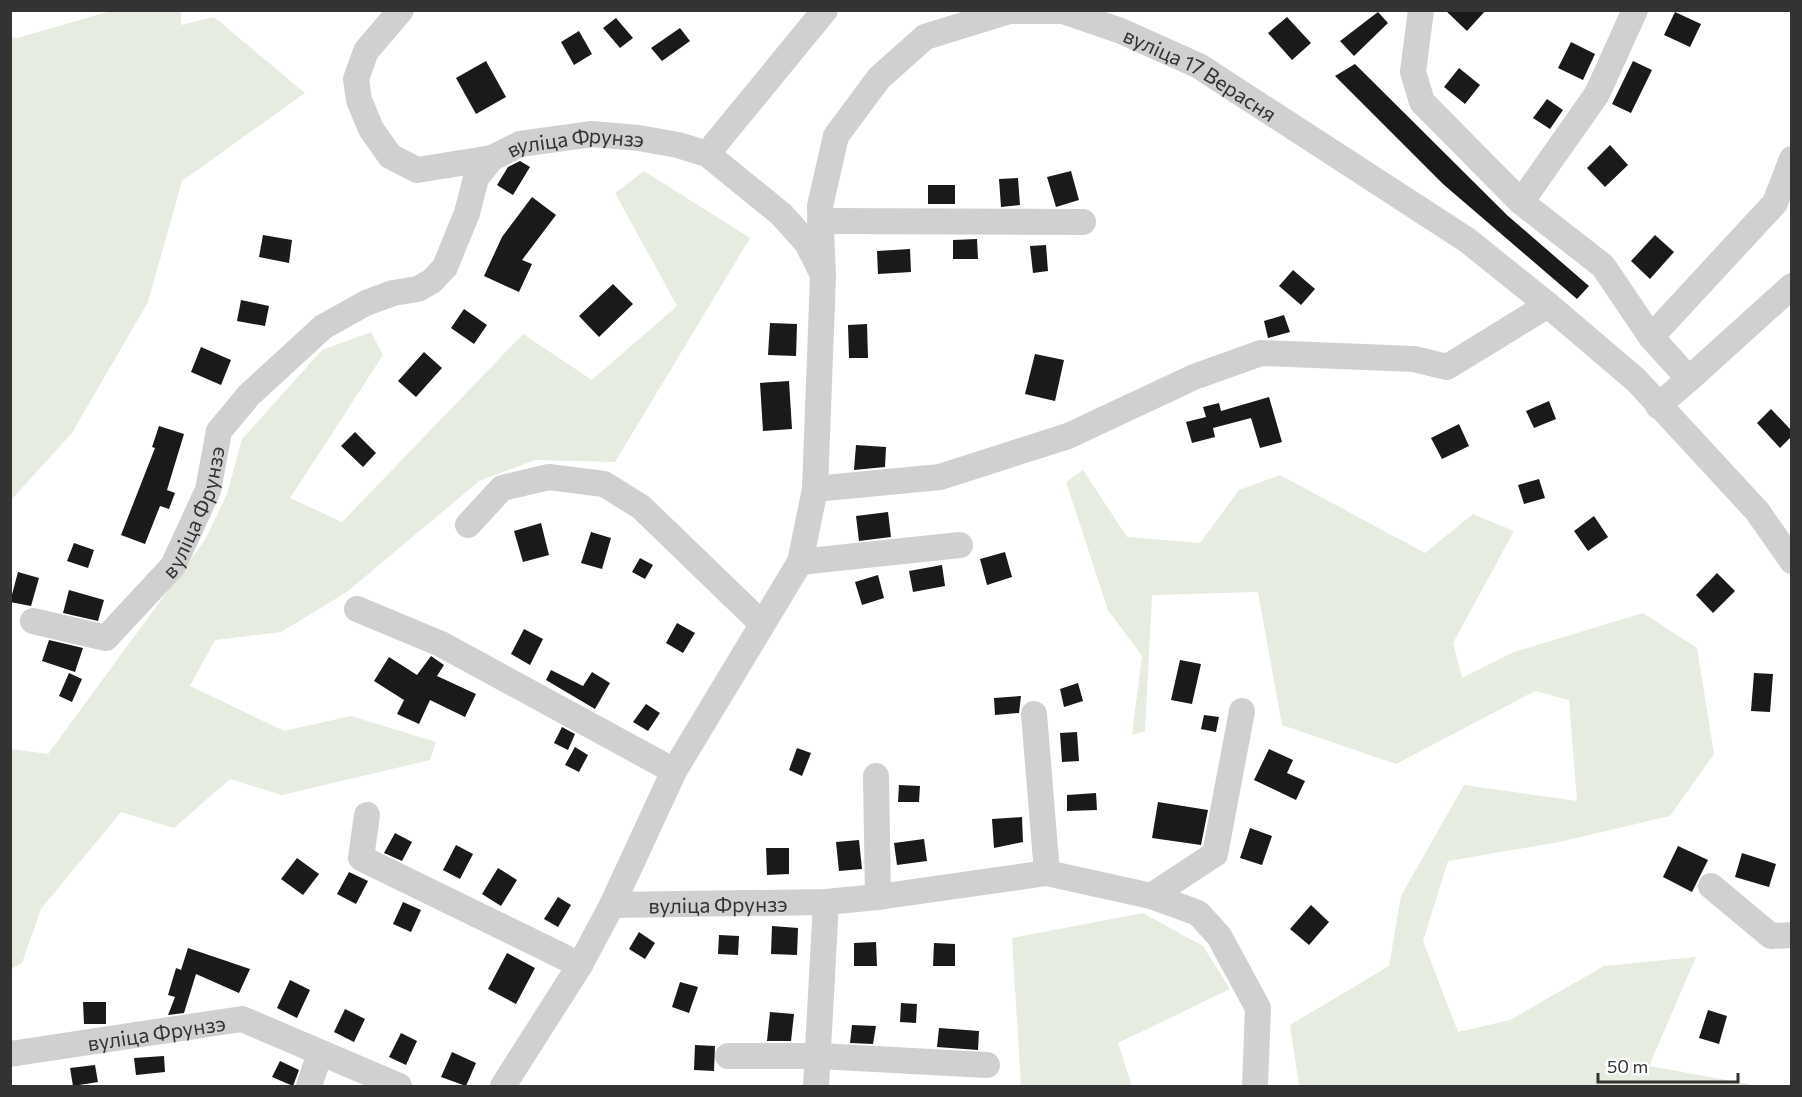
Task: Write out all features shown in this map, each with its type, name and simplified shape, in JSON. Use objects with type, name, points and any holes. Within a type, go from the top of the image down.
[{"type":"street","points":[[401,10],[366,51],[356,79],[359,100],[371,129],[390,156],[417,170],[492,158]]},
{"type":"street","points":[[707,154],[825,10]]},
{"type":"street","points":[[925,37],[936,10]]},
{"type":"street","points":[[1421,10],[1413,72],[1422,102],[1521,202],[1603,266],[1651,337],[1689,379]]},
{"type":"street","points":[[1521,202],[1597,94],[1635,10]]},
{"type":"street","name":"вуліца 17 Верасня","points":[[824,276],[820,206],[836,135],[879,78],[925,37],[1008,11],[1062,12],[1121,31],[1199,66],[1467,240],[1636,380],[1757,511],[1791,561]]},
{"type":"street","name":"вуліца Фрунзэ","points":[[33,621],[106,638],[173,566],[208,490],[219,431],[249,395],[323,327],[366,303],[393,293],[418,289],[432,281],[445,267],[467,213],[476,178],[492,158],[520,144],[592,134],[649,140],[707,154],[781,214],[807,243],[824,276],[815,489],[800,562],[761,623],[674,771],[612,904],[580,965],[503,1086]]},
{"type":"street","points":[[1651,337],[1775,204],[1791,159]]},
{"type":"street","points":[[820,221],[1083,222]]},
{"type":"street","points":[[1658,406],[1791,286]]},
{"type":"street","points":[[815,489],[940,477],[1068,436],[1194,377],[1261,353],[1414,359],[1447,367],[1548,305]]},
{"type":"street","points":[[468,525],[502,488],[549,477],[604,484],[641,507],[761,623]]},
{"type":"street","points":[[800,562],[960,545]]},
{"type":"street","points":[[357,609],[441,644],[674,771]]},
{"type":"street","points":[[1151,896],[1215,854],[1242,711]]},
{"type":"street","points":[[1034,714],[1047,873]]},
{"type":"street","points":[[876,776],[878,897]]},
{"type":"street","points":[[368,815],[361,858],[580,965]]},
{"type":"street","name":"вуліца Фрунзэ","points":[[612,904],[826,902],[878,897],[1047,873],[1151,896],[1198,913],[1219,936],[1258,1008],[1254,1086]]},
{"type":"street","points":[[1711,886],[1771,936],[1791,935]]},
{"type":"street","points":[[816,1086],[826,902]]},
{"type":"street","name":"вуліца Фрунзэ","points":[[10,1054],[242,1019],[399,1086]]},
{"type":"street","points":[[309,1086],[320,1053]]},
{"type":"street","points":[[728,1056],[819,1056],[987,1065]]},
{"type":"shaded area","points":[[111,11],[181,11],[181,25],[214,17],[305,93],[182,181],[148,302],[72,433],[11,500],[11,37],[17,38]]},
{"type":"shaded area","points":[[644,171],[750,238],[615,462],[535,460],[479,481],[347,592],[281,632],[215,640],[190,686],[284,731],[351,716],[436,742],[430,760],[282,795],[230,779],[174,828],[121,812],[41,909],[22,963],[11,969],[11,749],[48,754],[205,540],[227,494],[242,439],[322,350],[371,332],[383,355],[290,498],[342,522],[523,334],[592,380],[677,306],[615,193]]},
{"type":"shaded area","points":[[1083,470],[1127,537],[1200,543],[1239,490],[1280,475],[1425,553],[1473,514],[1514,531],[1453,643],[1462,678],[1514,652],[1643,613],[1697,648],[1714,754],[1670,816],[1559,842],[1448,861],[1423,941],[1458,1032],[1510,1020],[1604,966],[1696,957],[1649,1066],[1749,1084],[1749,1086],[1299,1086],[1290,1025],[1389,966],[1401,896],[1464,785],[1577,801],[1569,700],[1535,691],[1396,764],[1282,725],[1258,592],[1152,595],[1145,731],[1132,735],[1142,656],[1108,610],[1066,482]]},
{"type":"shaded area","points":[[1143,913],[1203,946],[1230,989],[1118,1043],[1132,1086],[1021,1086],[1012,938]]},
{"type":"building","points":[[1445,10],[1486,10],[1467,31]]},
{"type":"building","points":[[1378,12],[1388,23],[1354,56],[1340,41]]},
{"type":"building","points":[[1675,12],[1701,24],[1690,47],[1664,35]]},
{"type":"building","points":[[1287,17],[1311,43],[1292,60],[1268,33]]},
{"type":"building","points":[[616,18],[633,38],[620,48],[603,28]]},
{"type":"building","points":[[680,28],[690,41],[662,61],[651,48]]},
{"type":"building","points":[[579,31],[592,54],[574,65],[561,42]]},
{"type":"building","points":[[1571,42],[1595,54],[1583,80],[1558,68]]},
{"type":"building","points":[[486,61],[506,97],[476,114],[456,78]]},
{"type":"building","points":[[1633,61],[1652,70],[1631,113],[1612,104]]},
{"type":"building","points":[[1355,64],[1508,216],[1589,286],[1577,299],[1443,184],[1335,76]]},
{"type":"building","points":[[1459,68],[1480,85],[1465,104],[1444,87]]},
{"type":"building","points":[[1547,99],[1563,110],[1550,129],[1533,118]]},
{"type":"building","points":[[1610,145],[1628,165],[1605,187],[1587,168]]},
{"type":"building","points":[[520,161],[530,167],[513,195],[497,185],[508,167]]},
{"type":"building","points":[[1071,171],[1079,200],[1056,207],[1047,177]]},
{"type":"building","points":[[1018,178],[1020,205],[1001,207],[999,179]]},
{"type":"building","points":[[928,185],[955,185],[955,204],[928,204]]},
{"type":"building","points":[[532,197],[556,215],[522,260],[532,264],[519,292],[484,276],[502,237]]},
{"type":"building","points":[[263,235],[292,240],[289,263],[259,257]]},
{"type":"building","points":[[1655,235],[1674,252],[1650,279],[1631,261]]},
{"type":"building","points":[[977,239],[978,259],[953,259],[953,240]]},
{"type":"building","points":[[1046,245],[1048,271],[1033,273],[1030,246]]},
{"type":"building","points":[[910,249],[911,272],[878,274],[877,251]]},
{"type":"building","points":[[1293,270],[1315,289],[1301,305],[1279,286]]},
{"type":"building","points":[[613,284],[633,304],[599,337],[579,316]]},
{"type":"building","points":[[241,300],[269,306],[265,326],[237,321]]},
{"type":"building","points":[[464,309],[487,325],[474,344],[451,328]]},
{"type":"building","points":[[1284,315],[1290,332],[1268,338],[1264,321]]},
{"type":"building","points":[[770,323],[797,324],[796,356],[768,355]]},
{"type":"building","points":[[867,324],[868,358],[849,358],[848,325]]},
{"type":"building","points":[[201,347],[231,360],[221,385],[191,372]]},
{"type":"building","points":[[424,352],[442,368],[416,397],[398,381]]},
{"type":"building","points":[[1035,354],[1064,360],[1055,401],[1025,394]]},
{"type":"building","points":[[789,381],[792,429],[763,431],[760,383]]},
{"type":"building","points":[[1269,397],[1282,442],[1260,448],[1251,418],[1213,428],[1215,437],[1192,443],[1186,422],[1206,417],[1203,407],[1219,403],[1221,411]]},
{"type":"building","points":[[1549,401],[1556,419],[1534,428],[1526,411]]},
{"type":"building","points":[[1771,409],[1791,430],[1791,437],[1780,448],[1757,423]]},
{"type":"building","points":[[1459,424],[1469,446],[1442,459],[1431,438]]},
{"type":"building","points":[[159,426],[184,434],[167,490],[175,493],[169,509],[160,506],[145,544],[121,535],[155,448],[152,447]]},
{"type":"building","points":[[355,432],[376,453],[363,467],[341,446]]},
{"type":"building","points":[[856,445],[886,447],[885,467],[854,470]]},
{"type":"building","points":[[1539,479],[1545,498],[1524,504],[1518,485]]},
{"type":"building","points":[[888,512],[891,537],[859,541],[856,516]]},
{"type":"building","points":[[1594,516],[1608,537],[1588,551],[1574,531]]},
{"type":"building","points":[[541,523],[549,555],[523,562],[514,531]]},
{"type":"building","points":[[591,532],[611,538],[602,569],[581,563]]},
{"type":"building","points":[[74,543],[94,550],[88,568],[67,561]]},
{"type":"building","points":[[1005,552],[1012,577],[987,585],[980,559]]},
{"type":"building","points":[[640,558],[653,565],[645,579],[632,572]]},
{"type":"building","points":[[942,565],[945,586],[913,592],[909,571]]},
{"type":"building","points":[[18,572],[39,578],[31,606],[10,602]]},
{"type":"building","points":[[1717,573],[1735,591],[1713,613],[1696,595]]},
{"type":"building","points":[[878,575],[884,598],[862,605],[855,582]]},
{"type":"building","points":[[69,590],[104,600],[98,621],[63,613]]},
{"type":"building","points":[[677,623],[695,633],[683,653],[666,643]]},
{"type":"building","points":[[524,629],[543,639],[530,665],[511,654]]},
{"type":"building","points":[[49,640],[83,648],[75,672],[42,661]]},
{"type":"building","points":[[431,656],[444,665],[437,676],[476,694],[465,717],[430,700],[419,724],[397,714],[404,700],[374,681],[389,657],[417,675]]},
{"type":"building","points":[[1180,660],[1201,664],[1192,704],[1171,700]]},
{"type":"building","points":[[551,670],[583,686],[592,672],[610,683],[595,709],[546,680]]},
{"type":"building","points":[[69,673],[82,679],[72,702],[59,696]]},
{"type":"building","points":[[1754,673],[1773,674],[1770,712],[1751,711]]},
{"type":"building","points":[[1078,683],[1083,701],[1064,707],[1060,689]]},
{"type":"building","points":[[1021,696],[1019,713],[995,715],[994,698]]},
{"type":"building","points":[[646,704],[660,713],[648,731],[633,722]]},
{"type":"building","points":[[1204,715],[1219,717],[1216,732],[1201,729]]},
{"type":"building","points":[[562,727],[575,734],[568,750],[554,743]]},
{"type":"building","points":[[1077,732],[1079,761],[1062,762],[1060,733]]},
{"type":"building","points":[[575,747],[588,755],[579,772],[565,765]]},
{"type":"building","points":[[797,748],[811,753],[802,776],[789,770]]},
{"type":"building","points":[[1269,749],[1293,760],[1287,773],[1305,781],[1296,800],[1254,780]]},
{"type":"building","points":[[899,785],[920,786],[919,802],[898,802]]},
{"type":"building","points":[[1096,793],[1097,810],[1067,811],[1067,795]]},
{"type":"building","points":[[1158,802],[1208,810],[1201,845],[1152,838]]},
{"type":"building","points":[[1022,817],[1023,842],[994,848],[992,819]]},
{"type":"building","points":[[1250,828],[1272,836],[1262,865],[1240,858]]},
{"type":"building","points":[[395,833],[412,842],[402,861],[384,853]]},
{"type":"building","points":[[924,839],[927,861],[897,865],[894,843]]},
{"type":"building","points":[[859,840],[862,869],[839,871],[836,842]]},
{"type":"building","points":[[456,845],[473,854],[460,879],[443,870]]},
{"type":"building","points":[[1678,846],[1708,860],[1692,892],[1663,877]]},
{"type":"building","points":[[766,848],[789,848],[789,874],[767,875]]},
{"type":"building","points":[[1742,853],[1776,864],[1769,887],[1735,877]]},
{"type":"building","points":[[297,858],[319,874],[303,895],[281,879]]},
{"type":"building","points":[[498,868],[517,880],[501,906],[482,894]]},
{"type":"building","points":[[349,872],[368,881],[356,904],[337,894]]},
{"type":"building","points":[[558,897],[571,905],[558,927],[544,919]]},
{"type":"building","points":[[403,902],[421,910],[411,932],[393,924]]},
{"type":"building","points":[[1311,905],[1329,922],[1309,945],[1290,929]]},
{"type":"building","points":[[772,926],[798,928],[797,955],[771,954]]},
{"type":"building","points":[[639,932],[655,943],[645,959],[629,949]]},
{"type":"building","points":[[719,935],[739,936],[738,955],[718,954]]},
{"type":"building","points":[[876,942],[877,966],[854,966],[854,943]]},
{"type":"building","points":[[934,943],[955,944],[955,966],[933,966]]},
{"type":"building","points":[[188,948],[250,969],[239,993],[196,974],[184,1013],[168,1015],[175,997],[168,995],[176,968],[181,970]]},
{"type":"building","points":[[507,953],[535,968],[516,1004],[488,989]]},
{"type":"building","points":[[290,980],[310,990],[297,1018],[277,1008]]},
{"type":"building","points":[[680,982],[698,987],[689,1013],[672,1007]]},
{"type":"building","points":[[83,1002],[106,1002],[106,1024],[84,1024]]},
{"type":"building","points":[[901,1003],[917,1004],[916,1023],[900,1022]]},
{"type":"building","points":[[345,1009],[365,1019],[354,1042],[334,1032]]},
{"type":"building","points":[[1708,1010],[1727,1016],[1719,1044],[1699,1038]]},
{"type":"building","points":[[770,1012],[794,1014],[791,1041],[767,1041]]},
{"type":"building","points":[[852,1025],[876,1026],[873,1044],[850,1043]]},
{"type":"building","points":[[939,1028],[979,1031],[978,1050],[937,1047]]},
{"type":"building","points":[[401,1033],[417,1041],[406,1065],[389,1057]]},
{"type":"building","points":[[695,1045],[715,1046],[714,1071],[694,1070]]},
{"type":"building","points":[[452,1052],[476,1063],[466,1086],[441,1077]]},
{"type":"building","points":[[164,1056],[165,1072],[136,1075],[134,1058]]},
{"type":"building","points":[[280,1061],[299,1070],[293,1086],[272,1077]]},
{"type":"building","points":[[95,1065],[98,1082],[73,1086],[70,1068]]}]
